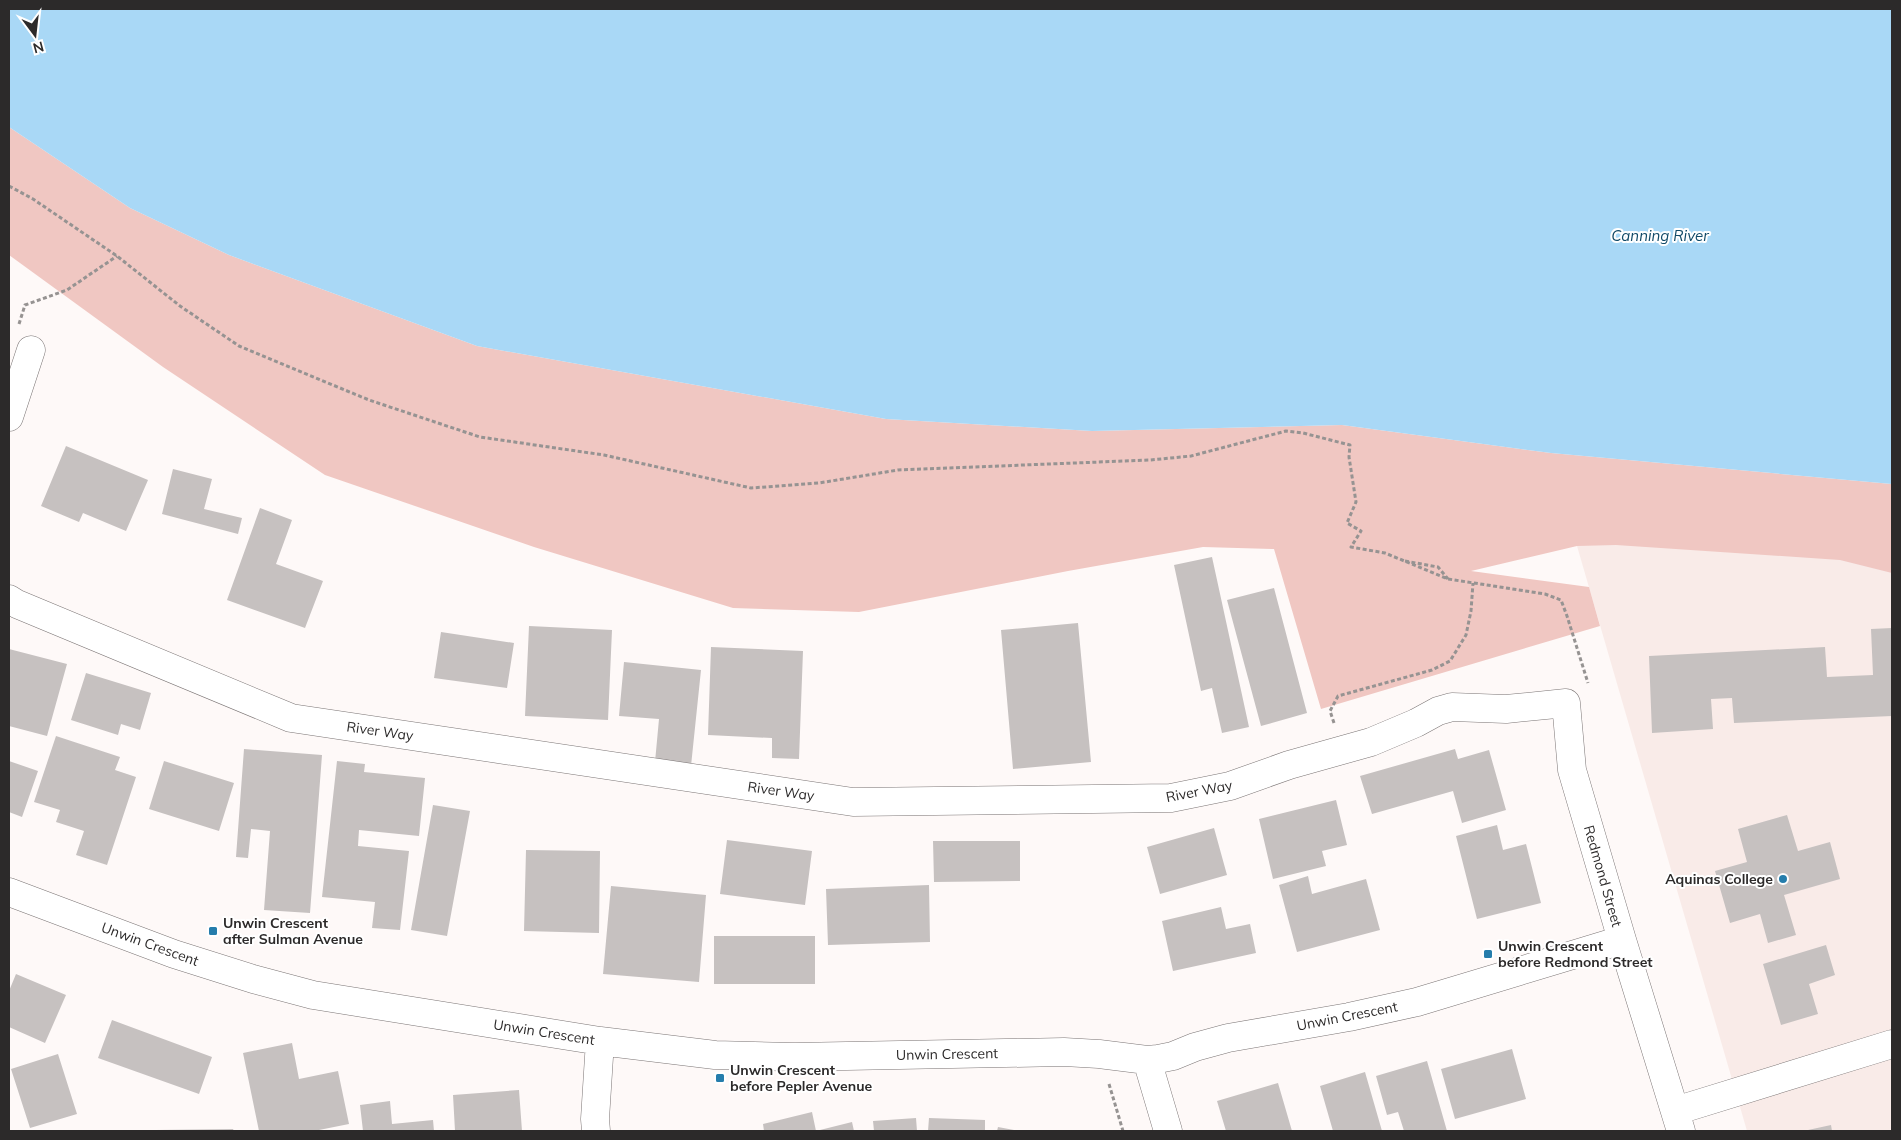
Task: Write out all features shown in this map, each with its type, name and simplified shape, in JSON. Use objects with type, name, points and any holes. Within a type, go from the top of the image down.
[{"type":"street","points":[[9,417],[31,350]]},
{"type":"street","name":"River Way","points":[[9,599],[26,608],[291,718],[853,802],[1171,798],[1230,786],[1290,765],[1371,742],[1416,723],[1438,710],[1452,707],[1506,710],[1566,703]]},
{"type":"street","name":"Redmond Street","points":[[1566,703],[1572,770],[1678,1121]]},
{"type":"street","name":"Unwin Crescent","points":[[9,892],[174,954],[253,979],[314,995],[600,1041],[715,1056],[794,1057],[1064,1052],[1147,1060],[1174,1056],[1195,1047],[1228,1038],[1350,1017],[1417,1002],[1622,940]]},
{"type":"street","points":[[596,1131],[595,1119],[600,1041]]},
{"type":"street","points":[[1678,1121],[1892,1044]]},
{"type":"street","points":[[1147,1060],[1168,1131]]},
{"type":"path","points":[[9,186],[33,199],[117,256],[180,306],[239,346],[369,400],[480,436],[604,455],[751,488],[819,483],[898,470],[1150,460],[1191,456],[1286,431],[1304,433],[1350,446],[1349,457],[1356,502],[1348,523],[1361,531],[1351,547],[1385,553],[1448,579],[1545,594],[1561,600],[1588,683],[1566,703]]},
{"type":"path","points":[[20,321],[25,306],[67,290],[117,256]]},
{"type":"path","points":[[1400,560],[1438,567],[1448,579]]},
{"type":"path","points":[[1341,751],[1330,711],[1338,696],[1432,670],[1450,661],[1466,636],[1471,611],[1473,583]]},
{"type":"path","points":[[1100,1054],[1123,1131]]},
{"type":"shaded area","points":[[9,127],[130,208],[229,255],[477,346],[886,419],[1092,431],[1342,425],[1551,453],[1892,484],[1892,573],[1840,560],[1616,545],[1577,546],[1471,571],[1589,587],[1600,626],[1321,709],[1274,549],[1203,547],[859,612],[733,608],[534,547],[325,475],[163,367],[9,255]]},
{"type":"shaded area","name":"Aquinas College","points":[[1892,484],[1892,1131],[1747,1131],[1577,546]]},
{"type":"water","name":"Canning River","points":[[9,9],[1892,9],[1892,484],[1551,453],[1342,425],[1092,431],[886,419],[477,346],[229,255],[130,208],[9,127]]},
{"type":"building","points":[[66,446],[148,480],[126,531],[83,513],[79,522],[41,506]]},
{"type":"building","points":[[173,469],[212,479],[204,509],[242,518],[238,534],[162,514]]},
{"type":"building","points":[[260,508],[292,520],[276,564],[323,581],[305,628],[227,600]]},
{"type":"building","points":[[1212,557],[1249,727],[1222,733],[1212,688],[1201,691],[1174,565]]},
{"type":"building","points":[[1274,588],[1307,713],[1261,726],[1227,600]]},
{"type":"building","points":[[1078,623],[1091,762],[1013,769],[1001,630]]},
{"type":"building","points":[[529,626],[612,630],[608,720],[525,716]]},
{"type":"building","points":[[1892,628],[1892,716],[1734,723],[1732,698],[1711,699],[1713,729],[1652,733],[1649,656],[1825,647],[1827,677],[1873,675],[1871,629]]},
{"type":"building","points":[[441,632],[514,643],[507,688],[434,678]]},
{"type":"building","points":[[711,647],[803,651],[799,759],[772,758],[772,738],[708,735]]},
{"type":"building","points":[[9,649],[67,664],[47,736],[9,726]]},
{"type":"building","points":[[624,662],[701,670],[691,766],[655,762],[659,719],[619,716]]},
{"type":"building","points":[[86,673],[151,693],[140,730],[121,724],[118,735],[71,720]]},
{"type":"building","points":[[56,736],[120,757],[115,770],[136,777],[107,865],[76,855],[84,831],[56,822],[60,810],[34,802]]},
{"type":"building","points":[[244,749],[322,755],[310,913],[264,910],[270,831],[251,829],[248,858],[236,857]]},
{"type":"building","points":[[1455,749],[1458,759],[1489,750],[1506,810],[1462,823],[1453,791],[1372,814],[1360,776]]},
{"type":"building","points":[[9,761],[38,771],[22,817],[9,812]]},
{"type":"building","points":[[164,761],[234,783],[219,831],[149,809]]},
{"type":"building","points":[[337,761],[365,764],[364,772],[425,778],[419,836],[359,830],[358,846],[409,851],[400,930],[372,928],[375,902],[322,897]]},
{"type":"building","points":[[1336,800],[1347,845],[1322,851],[1326,866],[1273,879],[1259,819]]},
{"type":"building","points":[[433,805],[470,811],[447,936],[411,930]]},
{"type":"building","points":[[1787,815],[1798,851],[1830,842],[1840,879],[1784,895],[1796,935],[1768,943],[1760,914],[1730,923],[1715,871],[1747,862],[1738,829]]},
{"type":"building","points":[[1497,825],[1503,850],[1526,844],[1541,903],[1477,919],[1456,836]]},
{"type":"building","points":[[1214,828],[1227,875],[1160,894],[1147,847]]},
{"type":"building","points":[[727,840],[812,851],[805,905],[720,894]]},
{"type":"building","points":[[933,841],[1020,841],[1020,881],[934,882]]},
{"type":"building","points":[[526,850],[600,851],[599,933],[524,931]]},
{"type":"building","points":[[1308,876],[1312,894],[1366,879],[1380,930],[1297,952],[1279,885]]},
{"type":"building","points":[[929,885],[930,942],[828,945],[826,889]]},
{"type":"building","points":[[611,886],[706,895],[699,982],[603,974]]},
{"type":"building","points":[[1221,907],[1226,929],[1250,924],[1256,953],[1173,971],[1162,921]]},
{"type":"building","points":[[714,936],[815,936],[815,984],[714,984]]},
{"type":"building","points":[[1826,945],[1835,975],[1809,984],[1818,1014],[1781,1025],[1763,964]]},
{"type":"building","points":[[16,974],[66,995],[45,1043],[9,1027],[9,991]]},
{"type":"building","points":[[112,1020],[212,1057],[199,1094],[98,1058]]},
{"type":"building","points":[[292,1043],[299,1079],[338,1071],[349,1124],[314,1131],[259,1131],[243,1053]]},
{"type":"building","points":[[1512,1049],[1526,1099],[1455,1119],[1441,1069]]},
{"type":"building","points":[[58,1054],[77,1114],[30,1128],[11,1069]]},
{"type":"building","points":[[1427,1061],[1447,1131],[1404,1131],[1398,1112],[1387,1115],[1376,1076]]},
{"type":"building","points":[[1365,1072],[1382,1131],[1333,1131],[1320,1086]]},
{"type":"building","points":[[1278,1083],[1292,1131],[1226,1131],[1217,1101]]},
{"type":"building","points":[[519,1090],[522,1131],[455,1131],[453,1095]]},
{"type":"building","points":[[390,1101],[392,1124],[433,1120],[434,1131],[363,1131],[360,1105]]},
{"type":"building","points":[[812,1112],[816,1131],[764,1131],[763,1124]]},
{"type":"building","points":[[916,1118],[917,1131],[874,1131],[873,1121]]},
{"type":"building","points":[[929,1118],[985,1120],[985,1131],[928,1131]]},
{"type":"building","points":[[852,1122],[854,1131],[816,1131]]},
{"type":"building","points":[[1831,1125],[1832,1131],[1808,1131],[1808,1130]]},
{"type":"building","points":[[998,1127],[1014,1130],[1014,1131],[997,1131]]},
{"type":"building","points":[[233,1129],[234,1131],[156,1131],[156,1130]]},
{"type":"place","name":"Aquinas College","points":[[1783,879]]},
{"type":"place","name":"Unwin Crescent after Sulman Avenue","points":[[213,931]]},
{"type":"place","name":"Unwin Crescent before Redmond Street","points":[[1488,954]]},
{"type":"place","name":"Unwin Crescent before Pepler Avenue","points":[[720,1078]]}]
